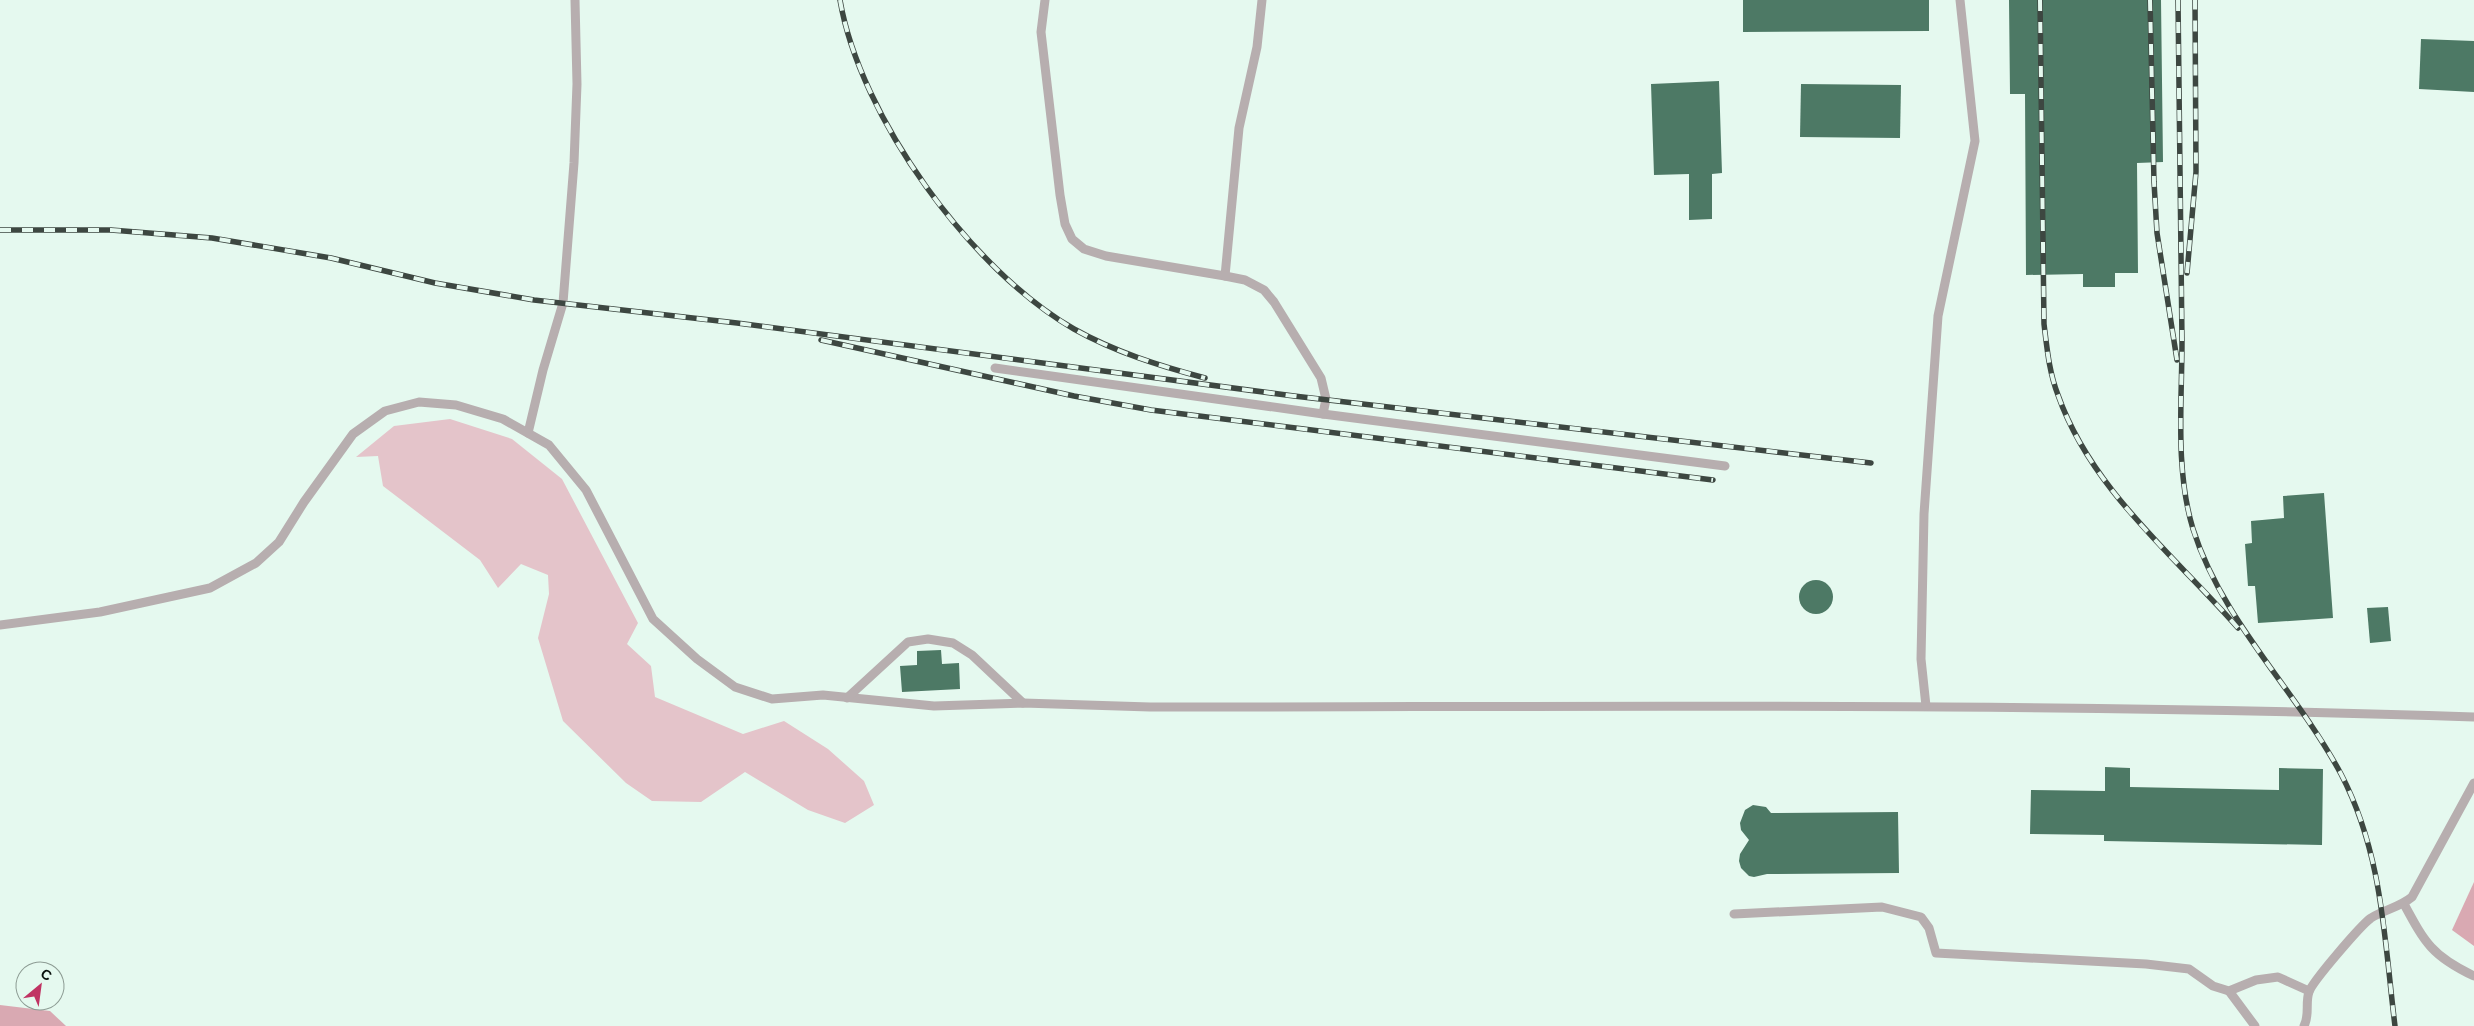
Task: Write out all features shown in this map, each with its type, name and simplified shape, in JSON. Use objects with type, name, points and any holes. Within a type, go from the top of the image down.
[{"type":"lane","points":[[528,433],[543,370],[563,303],[574,163],[577,84],[575,0]]},
{"type":"lane","points":[[1045,0],[1041,32],[1060,195],[1065,224],[1072,240],[1084,249],[1106,256],[1245,280],[1264,290],[1274,302],[1321,378],[1326,400],[1324,414]]},
{"type":"lane","points":[[1225,276],[1239,128],[1257,47],[1262,0]]},
{"type":"lane","points":[[1926,706],[1921,659],[1924,514],[1938,316],[1975,141],[1960,0]]},
{"type":"lane","points":[[995,368],[1324,414],[1725,466]]},
{"type":"lane","points":[[0,625],[100,612],[210,588],[256,563],[279,542],[304,502],[353,434],[385,411],[419,402],[456,405],[503,418],[549,445],[586,490],[653,619],[697,659],[735,687],[772,699],[823,695],[934,706],[1023,703],[1150,707],[1926,706],[2299,711],[2474,717]]},
{"type":"lane","points":[[847,698],[908,642],[928,639],[953,643],[972,655],[1023,703]]},
{"type":"lane","points":[[2304,1026],[2309,991],[2371,918],[2404,904],[2412,898],[2474,783]]},
{"type":"lane","points":[[2404,904],[2423,940],[2436,955],[2474,976]]},
{"type":"lane","points":[[1734,914],[1882,906],[1921,917],[1929,928],[1936,953],[2146,964],[2189,969],[2213,986],[2229,990],[2256,980],[2278,977],[2309,991]]},
{"type":"lane","points":[[2229,990],[2255,1026]]},
{"type":"shaded area","points":[[450,419],[512,439],[562,479],[638,623],[627,644],[651,666],[655,697],[743,734],[784,721],[828,749],[864,781],[874,805],[845,823],[808,810],[745,772],[701,802],[652,801],[626,783],[563,721],[538,638],[549,594],[548,575],[521,564],[498,588],[480,560],[383,486],[378,456],[356,457],[394,426]]},
{"type":"shaded area","points":[[2474,882],[2474,946],[2452,930]]},
{"type":"shaded area","points":[[0,1005],[15,1007],[15,1011],[50,1011],[66,1026],[0,1026]]},
{"type":"building","points":[[1743,0],[1929,0],[1929,31],[1743,32]]},
{"type":"building","points":[[2009,0],[2161,0],[2163,162],[2137,163],[2138,273],[2115,273],[2115,287],[2083,287],[2083,274],[2026,275],[2025,94],[2010,94]]},
{"type":"building","points":[[2421,39],[2474,41],[2474,92],[2419,89]]},
{"type":"building","points":[[1719,81],[1722,173],[1712,174],[1712,219],[1689,220],[1689,174],[1654,175],[1651,84]]},
{"type":"building","points":[[1801,84],[1901,85],[1900,138],[1800,137]]},
{"type":"building","points":[[2324,493],[2333,618],[2258,623],[2255,586],[2248,586],[2245,544],[2252,543],[2251,521],[2284,518],[2283,496]]},
{"type":"building","points":[[1816,580],[1823,581],[1828,585],[1832,590],[1832,604],[1828,609],[1823,613],[1816,614],[1809,613],[1804,609],[1800,604],[1799,597],[1800,590],[1804,585],[1809,581]]},
{"type":"building","points":[[2388,607],[2391,641],[2370,643],[2367,608]]},
{"type":"building","points":[[941,650],[942,664],[959,663],[960,689],[902,692],[900,666],[917,665],[917,651]]},
{"type":"building","points":[[2105,767],[2130,768],[2130,787],[2279,790],[2279,768],[2323,769],[2322,845],[2104,841],[2104,835],[2030,834],[2031,790],[2105,791]]},
{"type":"building","points":[[1753,805],[1766,807],[1771,813],[1898,812],[1899,873],[1767,874],[1754,877],[1749,876],[1741,868],[1739,861],[1740,854],[1749,840],[1741,830],[1740,823],[1745,810]]},
{"type":"railway","points":[[840,0],[852,45],[871,92],[896,140],[926,186],[960,230],[997,269],[1035,303],[1074,329],[1105,345],[1138,358],[1205,378]]},
{"type":"railway","points":[[2040,0],[2044,324],[2052,378],[2073,429],[2091,461],[2112,491],[2161,547],[2238,628]]},
{"type":"railway","points":[[2150,0],[2157,233],[2177,360]]},
{"type":"railway","points":[[2178,0],[2182,341],[2181,436],[2187,506],[2193,529],[2206,562],[2222,594],[2241,625],[2323,743],[2341,774],[2355,804],[2366,835],[2380,897],[2395,1026]]},
{"type":"railway","points":[[2187,273],[2196,172],[2195,0]]},
{"type":"railway","points":[[0,230],[111,230],[212,238],[331,258],[435,283],[534,300],[737,323],[1294,396],[1871,463]]},
{"type":"railway","points":[[821,340],[1074,396],[1151,410],[1713,480]]}]
